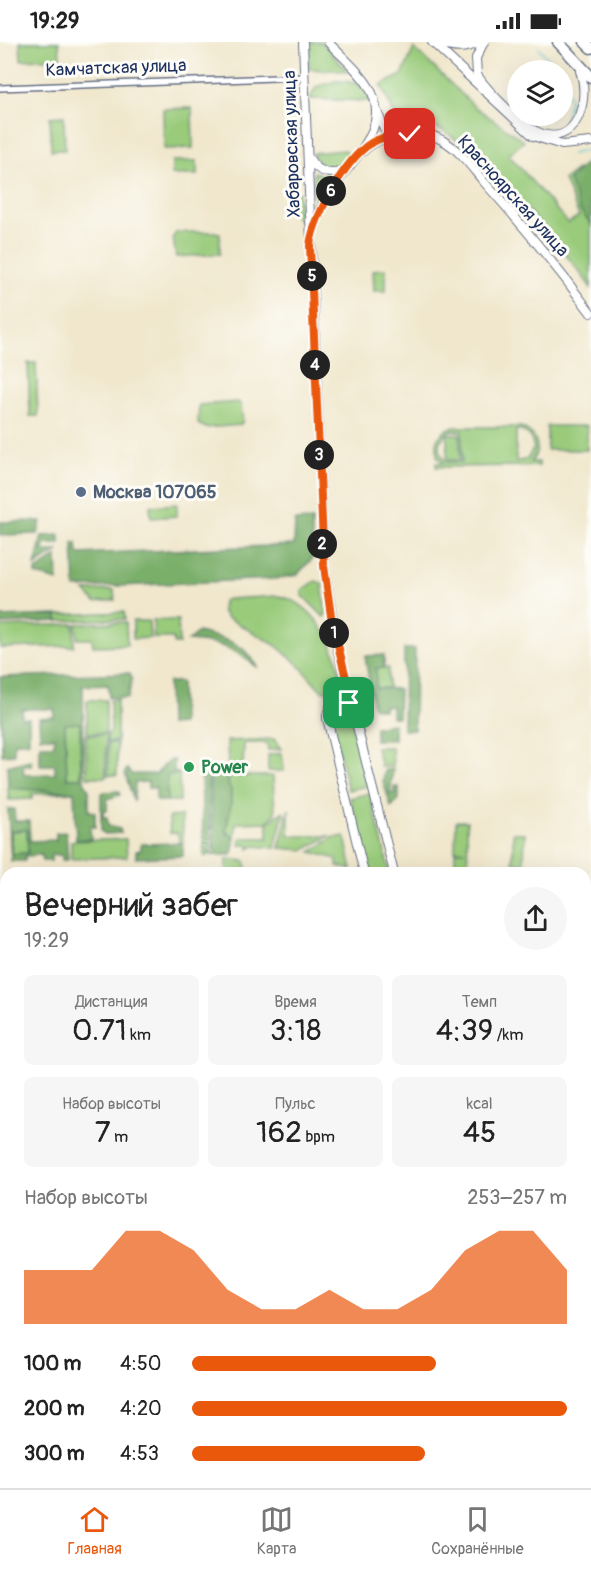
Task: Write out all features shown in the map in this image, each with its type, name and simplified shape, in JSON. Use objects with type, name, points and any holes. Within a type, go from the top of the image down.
[{"type":"highway","points":[[557,42],[591,77]]},
{"type":"highway","points":[[585,42],[591,48]]},
{"type":"main road","points":[[328,42],[366,83],[385,131],[397,135]]},
{"type":"main road","points":[[432,42],[533,136],[562,145],[591,142]]},
{"type":"main road","points":[[437,42],[455,48],[479,42]]},
{"type":"main road","points":[[484,42],[475,64],[477,75],[525,124],[538,132],[549,135],[560,134],[577,126],[588,111],[590,100],[590,90],[584,76],[557,42]]},
{"type":"main road","name":"Хабаровская улица","points":[[303,44],[324,566],[331,616],[393,867]]},
{"type":"main road","name":"Хабаровская улица","points":[[310,245],[321,209],[362,152],[374,124],[375,104]]},
{"type":"main road","name":"Красноярская улица","points":[[362,152],[375,141],[397,135],[428,135],[447,143],[526,229],[591,313]]},
{"type":"main road","points":[[308,152],[312,164],[323,172],[341,172],[350,166]]},
{"type":"main road","points":[[346,680],[345,689],[328,709],[328,725],[363,867]]},
{"type":"main road","points":[[334,702],[349,703],[354,711]]},
{"type":"street","name":"Камчатская улица","points":[[0,88],[304,77]]},
{"type":"green space","points":[[20,42],[59,42],[60,58],[21,60]]},
{"type":"green space","points":[[310,42],[322,42],[347,71],[309,69]]},
{"type":"green space","points":[[414,48],[475,107],[524,141],[509,155],[568,223],[579,216],[564,180],[578,169],[591,181],[591,288],[540,224],[469,150],[448,134],[432,126],[400,127],[381,85],[402,75]]},
{"type":"green space","points":[[336,81],[353,83],[362,87],[369,101],[310,99],[316,87]]},
{"type":"green space","points":[[192,108],[193,148],[164,149],[163,109]]},
{"type":"green space","points":[[64,116],[65,150],[51,150],[50,117]]},
{"type":"green space","points":[[345,150],[353,156],[338,168],[323,165],[317,161],[313,153]]},
{"type":"green space","points":[[591,158],[591,224],[580,210],[569,180]]},
{"type":"green space","points":[[172,161],[197,161],[197,175],[172,175]]},
{"type":"green space","points":[[314,172],[334,178],[316,212],[315,212]]},
{"type":"green space","points":[[295,192],[299,192],[299,220],[282,203]]},
{"type":"green space","points":[[177,232],[216,232],[220,234],[220,254],[176,257],[173,237]]},
{"type":"green space","points":[[386,269],[386,291],[374,291],[373,270]]},
{"type":"green space","points":[[28,363],[36,363],[38,416],[30,416]]},
{"type":"green space","points":[[238,402],[241,405],[243,421],[240,425],[206,428],[198,424],[199,405]]},
{"type":"green space","points":[[547,426],[587,426],[587,450],[547,450]]},
{"type":"green space","points":[[521,427],[534,437],[537,447],[531,462],[539,462],[539,466],[436,467],[436,463],[443,463],[437,456],[437,439],[447,429]],"holes":[[[516,430],[521,430],[530,436],[534,448],[527,459],[516,462]],[[449,431],[462,431],[462,462],[447,462],[440,453],[440,441]]]},
{"type":"green space","points":[[447,434],[460,434],[460,460],[447,460]]},
{"type":"green space","points":[[177,504],[177,516],[151,518],[150,506]]},
{"type":"green space","points":[[312,520],[312,559],[297,575],[274,579],[75,588],[73,543],[77,543],[78,554],[294,545],[295,521]]},
{"type":"green space","points":[[41,521],[38,534],[0,535],[0,522]]},
{"type":"green space","points":[[60,535],[60,544],[46,544],[43,551],[58,551],[35,566],[42,536]]},
{"type":"green space","points":[[57,556],[58,581],[36,575],[36,571]]},
{"type":"green space","points":[[315,581],[322,583],[326,614],[324,617],[302,595],[302,591]]},
{"type":"green space","points":[[114,590],[115,600],[95,602],[85,591]]},
{"type":"green space","points":[[278,596],[300,605],[310,613],[325,633],[336,656],[342,682],[339,690],[332,692],[321,690],[297,663],[275,645],[226,617],[222,611],[223,601],[228,599]]},
{"type":"green space","points":[[124,612],[125,619],[57,621],[57,615]]},
{"type":"green space","points":[[57,615],[57,621],[0,624],[0,617]]},
{"type":"green space","points":[[153,620],[178,620],[179,644],[174,644],[173,638],[154,638]]},
{"type":"green space","points":[[133,621],[149,621],[150,638],[133,639]]},
{"type":"green space","points":[[126,622],[127,645],[93,646],[92,639],[77,639],[76,624]]},
{"type":"green space","points":[[74,624],[74,646],[0,648],[0,627]]},
{"type":"green space","points":[[198,632],[240,646],[258,668],[226,647],[188,641]]},
{"type":"green space","points":[[404,649],[415,649],[414,730],[403,730]]},
{"type":"green space","points":[[384,655],[384,668],[376,668],[376,688],[399,689],[398,717],[392,717],[392,706],[384,706],[384,710],[373,707],[365,656]]},
{"type":"green space","points":[[376,668],[388,668],[388,688],[376,688]]},
{"type":"green space","points":[[130,673],[132,679],[128,698],[109,698],[108,685],[83,686],[84,781],[89,790],[89,811],[95,812],[95,827],[90,827],[91,839],[76,840],[74,792],[8,788],[7,766],[31,760],[31,766],[23,766],[24,775],[55,774],[55,765],[40,765],[40,745],[54,745],[55,737],[40,737],[39,718],[54,717],[54,709],[22,709],[22,718],[29,718],[29,742],[14,742],[14,754],[2,755],[0,677]],"holes":[[[80,723],[81,778],[67,778],[65,724]]]},
{"type":"green space","points":[[168,682],[181,682],[182,724],[169,725]]},
{"type":"green space","points":[[87,700],[106,700],[106,733],[87,733]]},
{"type":"green space","points":[[117,700],[117,741],[107,742],[107,735],[111,731],[110,701]]},
{"type":"green space","points":[[336,706],[350,710],[369,786],[348,790],[330,718],[332,709]]},
{"type":"green space","points":[[65,723],[80,723],[81,778],[67,778]]},
{"type":"green space","points":[[394,724],[394,740],[375,740],[375,727]]},
{"type":"green space","points":[[86,735],[106,735],[106,777],[87,777]]},
{"type":"green space","points":[[274,739],[281,749],[268,750],[267,743],[244,743],[243,769],[228,769],[227,741]]},
{"type":"green space","points":[[108,743],[117,743],[117,775],[108,775]]},
{"type":"green space","points":[[376,747],[392,747],[393,766],[381,767]]},
{"type":"green space","points":[[281,753],[284,771],[268,771],[268,755]]},
{"type":"green space","points":[[170,760],[174,760],[174,771],[179,774],[167,775],[167,801],[156,801],[156,788],[148,788],[148,782],[135,783],[134,802],[125,773],[127,769],[131,774],[156,774]]},
{"type":"green space","points":[[393,769],[390,794],[394,793],[394,787],[399,787],[399,799],[391,807],[383,781],[385,770]]},
{"type":"green space","points":[[166,774],[179,774],[180,801],[167,801]]},
{"type":"green space","points":[[225,775],[229,780],[231,790],[226,832],[235,837],[232,855],[214,855],[210,780],[212,776]]},
{"type":"green space","points":[[208,776],[211,855],[204,856],[201,777]]},
{"type":"green space","points":[[227,776],[273,776],[275,814],[267,822],[236,823],[235,837],[229,836],[226,830],[230,810]]},
{"type":"green space","points":[[8,788],[75,792],[32,794],[32,799],[9,800]]},
{"type":"green space","points":[[120,791],[120,795],[107,799],[107,811],[103,811],[103,817],[107,817],[108,826],[120,829],[121,833],[105,834],[101,831],[101,794]]},
{"type":"green space","points":[[370,793],[388,867],[367,867],[350,798]]},
{"type":"green space","points":[[8,809],[14,809],[15,821],[29,821],[30,841],[56,840],[56,833],[66,832],[68,860],[62,860],[62,855],[51,855],[51,861],[42,861],[42,855],[25,856],[25,861],[11,861]],"holes":[[[27,830],[28,853],[12,854],[11,831]]]},
{"type":"green space","points":[[289,809],[289,836],[330,836],[303,850],[279,848]]},
{"type":"green space","points":[[284,812],[275,848],[254,846],[249,849],[249,845],[239,845],[242,838],[268,838],[268,823]]},
{"type":"green space","points":[[182,816],[183,843],[179,843],[178,833],[170,833],[169,817]]},
{"type":"green space","points":[[456,821],[467,821],[468,867],[455,867],[455,851],[465,851],[455,850]]},
{"type":"green space","points":[[27,830],[28,853],[12,854],[11,831]]},
{"type":"green space","points":[[513,833],[525,833],[524,863],[513,862]]},
{"type":"green space","points":[[334,837],[345,837],[351,867],[337,866],[337,859],[311,852]]},
{"type":"green space","points":[[126,839],[127,857],[71,859],[71,841]]},
{"type":"green space","points":[[183,843],[183,856],[136,858],[136,851],[141,850],[141,844]]},
{"type":"green space","points":[[227,859],[245,861],[246,867],[227,867]]},
{"type":"waterway","points":[[539,48],[549,60]]},
{"type":"waterway","points":[[572,154],[591,149]]},
{"type":"place","name":"Москва 107065","points":[[81,492]]},
{"type":"place","name":"Power","points":[[189,767]]},
{"type":"route","points":[[349,703],[354,711],[331,616],[322,544],[310,245],[311,236],[325,200],[362,152],[380,138],[410,134]]}]
